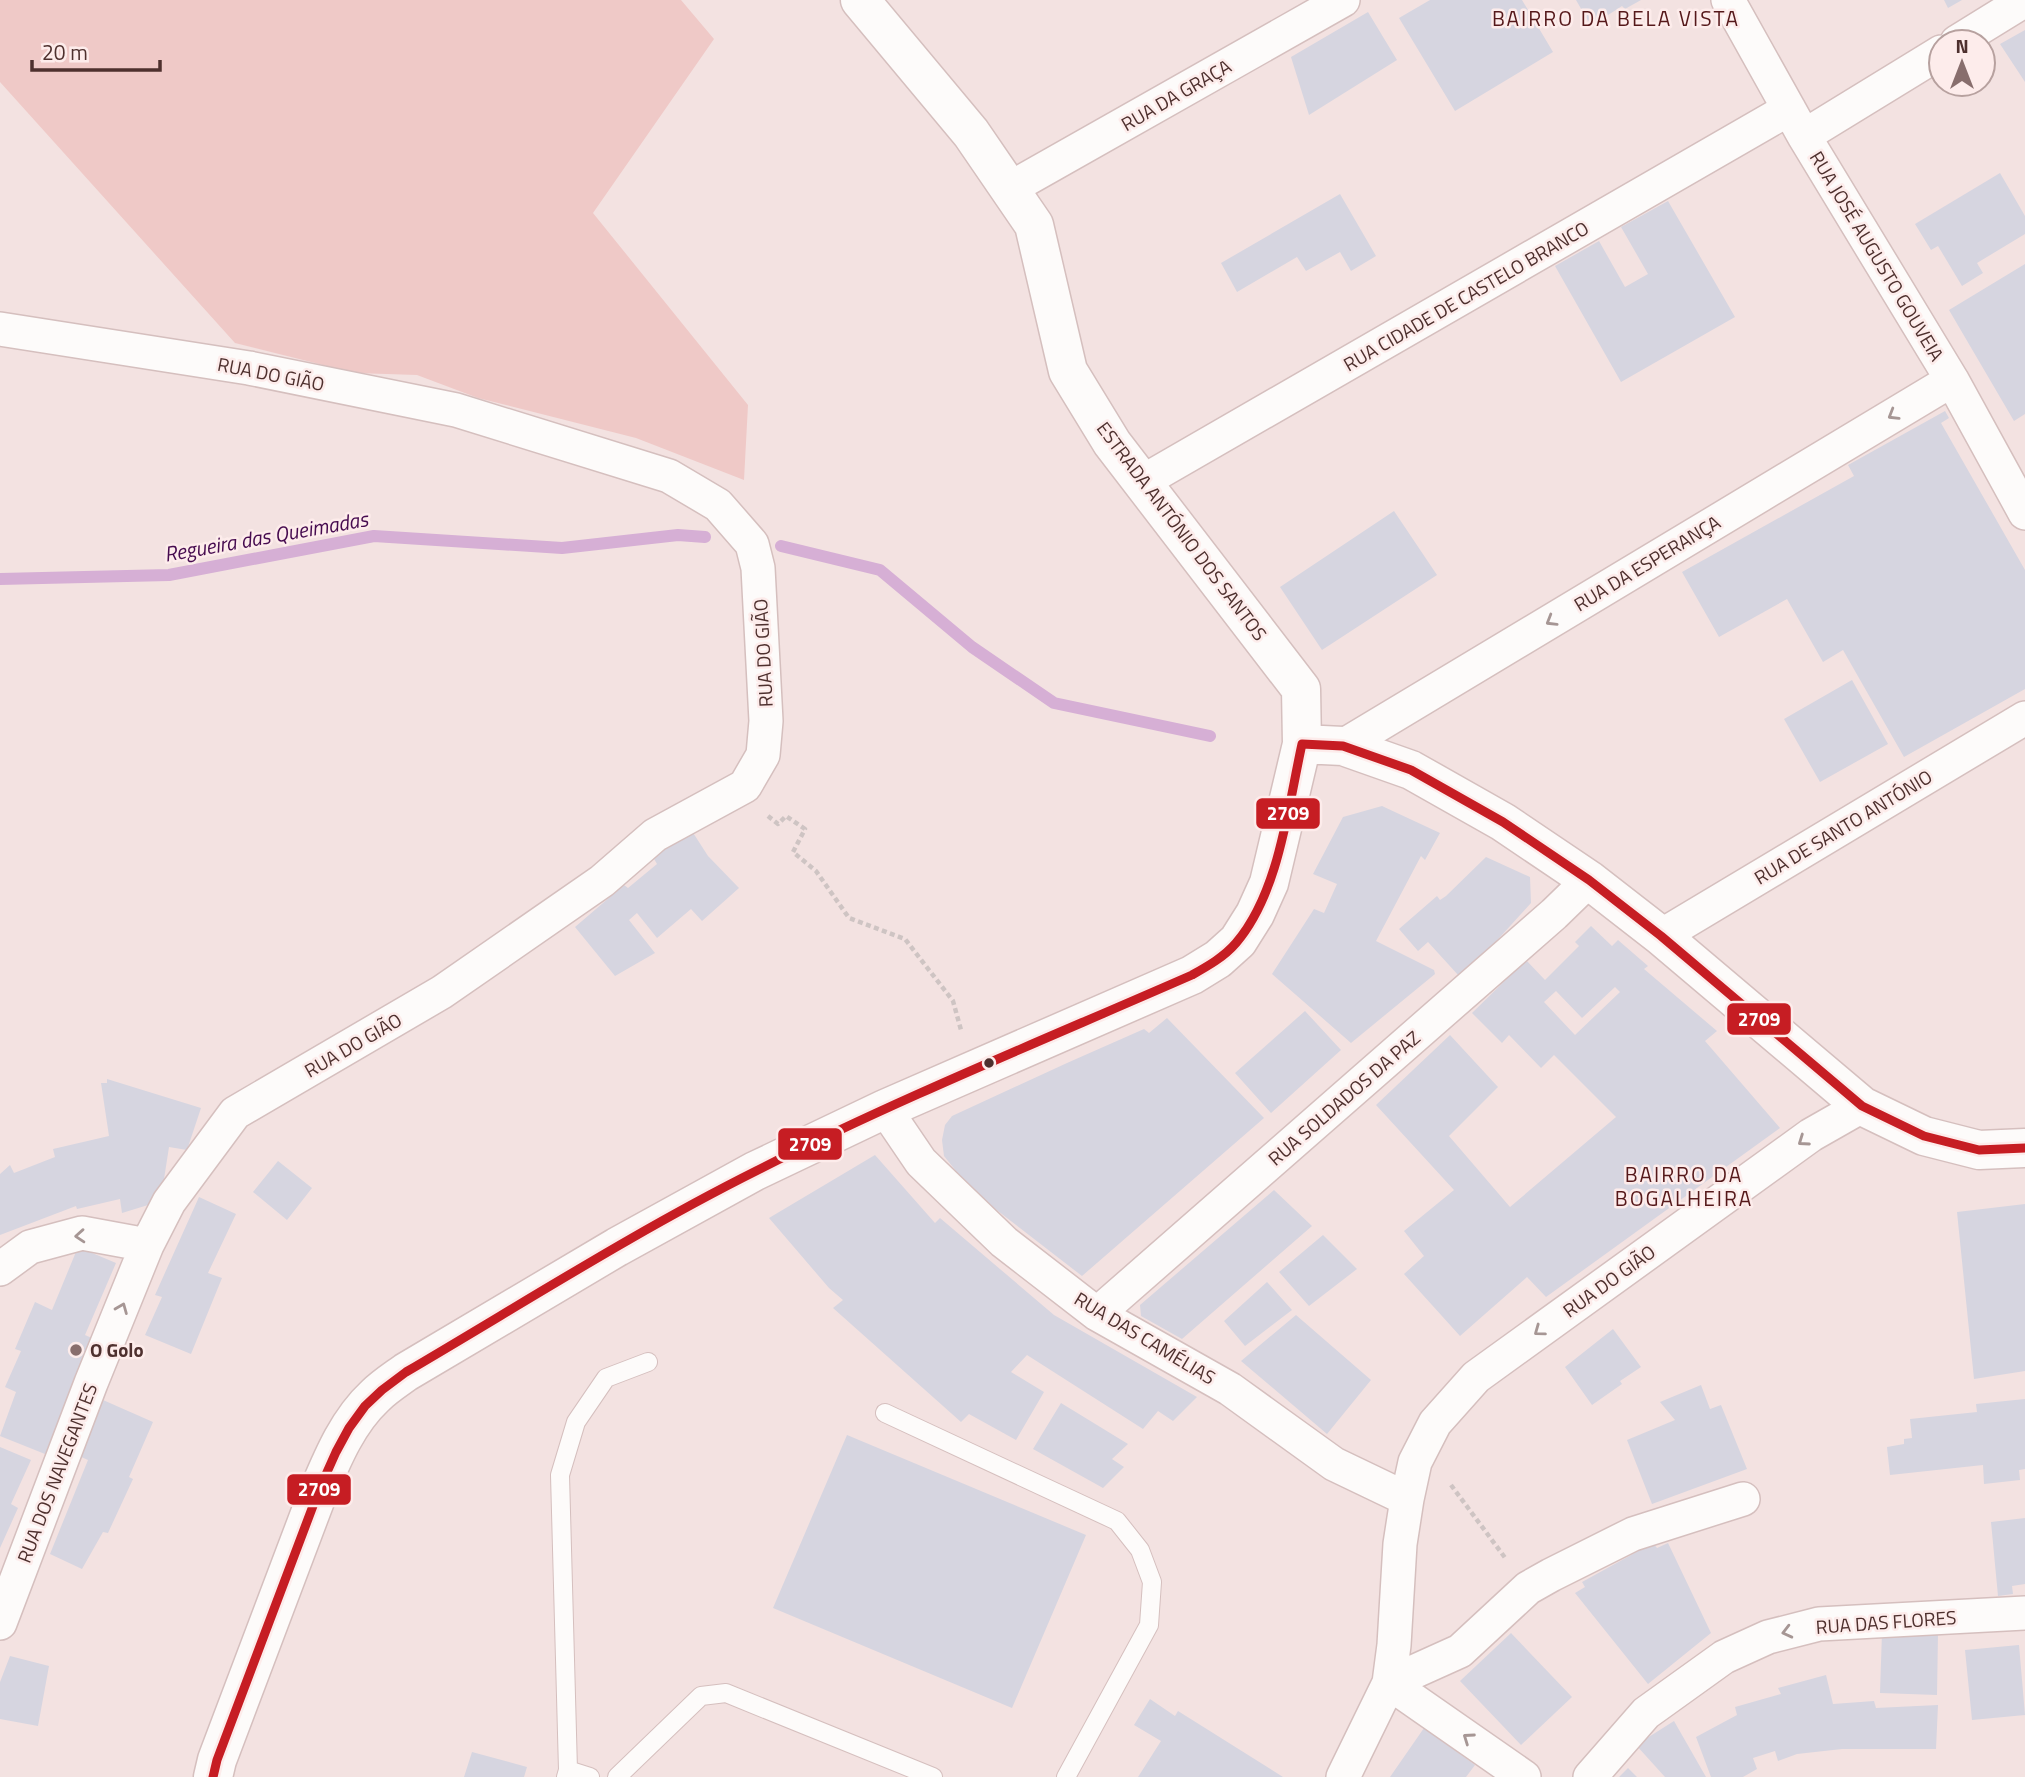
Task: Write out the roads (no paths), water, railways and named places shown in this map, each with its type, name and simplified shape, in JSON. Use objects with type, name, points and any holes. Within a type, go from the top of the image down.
[{"type":"street","name":"ESTRADA ANTÓNIO DOS SANTOS","points":[[213,1777],[217,1760],[319,1490],[350,1426],[374,1396],[405,1372],[617,1247],[754,1171],[885,1109],[1192,975],[1219,959],[1238,941],[1255,914],[1269,883],[1302,744],[1301,689],[1112,443],[1068,371],[1034,225],[971,133],[860,0]]},
{"type":"street","name":"RUA DA GRAÇA","points":[[1009,189],[1343,0]]},
{"type":"street","name":"RUA JOSÉ AUGUSTO GOUVEIA","points":[[1728,0],[1797,122],[1952,380],[2025,513]]},
{"type":"street","points":[[1980,28],[2025,0]]},
{"type":"street","name":"RUA CIDADE DE CASTELO BRANCO","points":[[1142,482],[1797,122],[1927,59]]},
{"type":"street","name":"RUA DO GIÃO","points":[[0,329],[249,368],[456,410],[668,476],[718,505],[752,544],[758,568],[766,721],[763,755],[745,786],[655,835],[601,881],[442,992],[235,1113],[169,1202],[147,1245]]},
{"type":"street","name":"RUA DA ESPERANÇA","points":[[1343,746],[1952,380]]},
{"type":"street","name":"RUA DE SANTO ANTÓNIO","points":[[1661,936],[2025,718]]},
{"type":"street","points":[[1302,744],[1343,746],[1411,770],[1503,822],[1589,880],[1661,936],[1862,1106],[1924,1136],[1979,1150],[2025,1148]]},
{"type":"street","name":"RUA SOLDADOS DA PAZ","points":[[1097,1314],[1554,914],[1589,880]]},
{"type":"street","name":"RUA DO GIÃO","points":[[1343,1777],[1389,1683],[1407,1499],[1415,1462],[1434,1423],[1476,1377],[1811,1135],[1862,1106]]},
{"type":"street","name":"RUA DAS CAMÉLIAS","points":[[885,1109],[921,1162],[1004,1242],[1097,1314],[1230,1389],[1334,1464],[1407,1499]]},
{"type":"street","points":[[0,1269],[30,1247],[82,1233],[147,1245]]},
{"type":"street","name":"RUA DOS NAVEGANTES","points":[[0,1623],[91,1383],[147,1245]]},
{"type":"street","points":[[1389,1683],[1460,1651],[1528,1588],[1633,1534],[1743,1499]]},
{"type":"street","name":"RUA DAS FLORES","points":[[1590,1777],[1646,1713],[1724,1657],[1768,1637],[1819,1624],[2025,1613]]},
{"type":"street","points":[[1389,1683],[1524,1777]]},
{"type":"lane","points":[[590,1777],[567,1774],[560,1475],[576,1422],[606,1378],[648,1362]]},
{"type":"lane","points":[[885,1413],[1117,1521],[1140,1550],[1152,1582],[1149,1625],[1066,1777]]},
{"type":"lane","points":[[617,1777],[701,1696],[726,1693],[933,1777]]},
{"type":"waterway","name":"Regueira das Queimadas","points":[[0,579],[169,575],[374,536],[562,548],[678,535],[705,537]]},
{"type":"waterway","name":"Regueira das Queimadas","points":[[781,546],[880,570],[972,647],[1054,703],[1210,736]]},
{"type":"place","name":"O Golo","points":[[76,1350]]},
{"type":"district","name":"BAIRRO DA BELA VISTA","points":[[1616,19]]},
{"type":"district","name":"BAIRRO DA BOGALHEIRA","points":[[1684,1187]]}]
